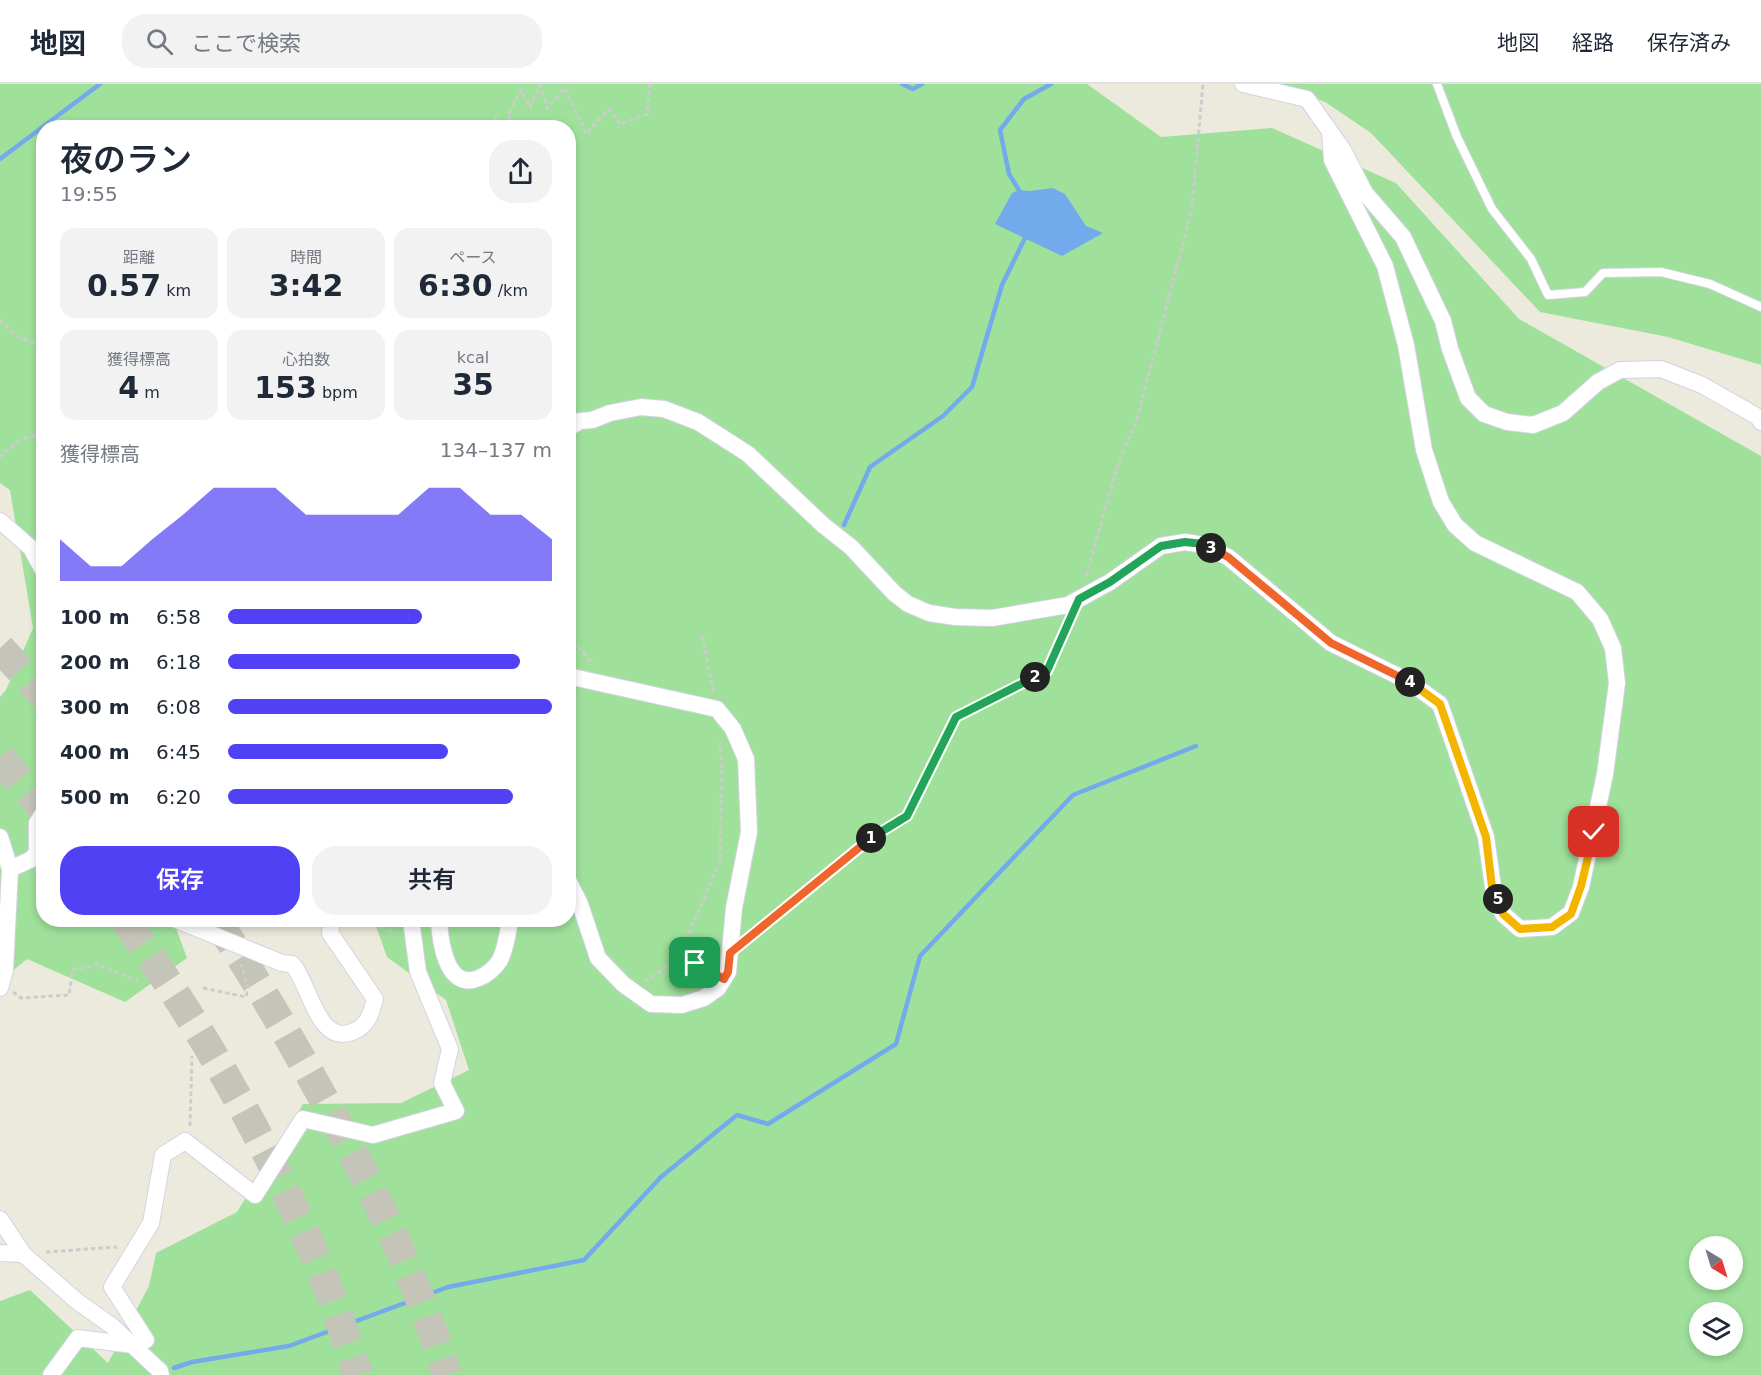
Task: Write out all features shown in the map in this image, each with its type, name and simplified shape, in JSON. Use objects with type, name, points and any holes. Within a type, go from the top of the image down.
[{"type":"street","points":[[1243,84],[1307,99],[1330,131],[1365,193],[1403,237],[1443,321],[1450,349],[1468,398],[1484,414],[1507,422],[1533,425],[1563,413],[1598,382],[1620,370],[1660,369],[1702,385],[1758,417],[1761,423]]},
{"type":"street","points":[[576,423],[610,413],[642,407],[664,410],[698,422],[748,454],[823,525],[851,547],[894,593],[908,604],[929,613],[955,617],[992,618],[1068,605],[1110,582],[1161,546],[1185,542],[1203,544],[1228,557],[1331,643],[1408,681],[1440,704],[1486,837],[1492,887],[1503,914],[1520,929],[1552,927],[1571,914],[1581,886],[1605,774],[1617,683],[1613,648],[1600,620],[1577,592],[1475,543],[1455,525],[1441,502],[1424,450],[1406,345],[1385,266],[1332,160],[1330,131]]},
{"type":"street","points":[[0,521],[31,548],[36,557]]},
{"type":"street","points":[[576,678],[717,709],[733,729],[746,759],[749,832],[734,908],[728,972],[718,988],[704,998],[682,1005],[651,1004],[634,989],[623,984],[598,957],[576,896]]},
{"type":"street","points":[[0,837],[10,868],[5,970],[1,986]]},
{"type":"street","points":[[10,868],[32,859],[36,853]]},
{"type":"street","points":[[194,927],[282,963],[292,964],[321,1020],[329,1030],[349,1034],[371,1017],[375,999],[330,933],[331,927]]},
{"type":"street","points":[[51,1375],[78,1338],[133,1346],[146,1340],[112,1287],[151,1223],[163,1155],[185,1141],[255,1195],[303,1119],[373,1135],[456,1111],[441,1083],[450,1049],[417,972],[412,927]]},
{"type":"street","points":[[440,927],[441,944],[452,970],[459,976],[474,980],[482,977],[500,962],[508,927]]},
{"type":"street","points":[[0,1220],[23,1254],[133,1346],[160,1371],[161,1375]]},
{"type":"street","points":[[0,1253],[23,1254]]},
{"type":"lane","points":[[1437,84],[1457,137],[1492,209],[1531,258],[1548,295],[1585,292],[1603,273],[1661,272],[1710,284],[1761,307]]},
{"type":"path","points":[[540,84],[547,108],[564,88],[586,134],[609,109],[620,124],[647,114],[650,84]]},
{"type":"path","points":[[509,120],[509,113],[521,90],[530,107],[540,84]]},
{"type":"path","points":[[730,953],[862,844],[907,816],[956,717],[1047,671],[1079,599],[1119,461],[1136,423],[1192,208],[1203,84]]},
{"type":"path","points":[[0,320],[19,337],[36,344]]},
{"type":"path","points":[[0,457],[21,439],[36,436]]},
{"type":"path","points":[[634,989],[678,958],[720,861],[722,767],[717,709],[702,636]]},
{"type":"path","points":[[576,644],[611,686]]},
{"type":"path","points":[[382,927],[414,943]]},
{"type":"path","points":[[203,988],[246,997],[248,987],[235,944]]},
{"type":"path","points":[[678,958],[695,963],[724,979]]},
{"type":"path","points":[[1,986],[21,998],[69,995],[73,970],[97,964],[138,981]]},
{"type":"path","points":[[189,1145],[192,1056]]},
{"type":"path","points":[[23,1254],[137,1246]]},
{"type":"green space","points":[[0,84],[1087,84],[1161,137],[1272,128],[1396,183],[1519,319],[1761,456],[1761,1375],[0,1375],[0,1301],[30,1290],[108,1363],[149,1286],[156,1253],[237,1212],[303,1104],[401,1103],[469,1070],[446,1000],[387,957],[376,927],[576,927],[576,120],[36,120],[36,927],[176,927],[187,958],[125,1002],[27,959],[0,981],[0,697],[6,690],[33,628],[10,490],[0,483]]},
{"type":"green space","points":[[1275,84],[1761,84],[1761,365],[1668,337],[1540,312],[1371,133],[1325,102]]},
{"type":"water","points":[[1053,188],[1065,194],[1086,226],[1103,233],[1062,256],[995,224],[1012,193],[1019,190]]},
{"type":"waterway","points":[[52,120],[100,84]]},
{"type":"waterway","points":[[902,84],[913,89],[922,84]]},
{"type":"waterway","points":[[1019,195],[1019,190],[1009,174],[1000,130],[1024,99],[1051,84]]},
{"type":"waterway","points":[[0,159],[36,132]]},
{"type":"waterway","points":[[844,525],[870,467],[943,416],[972,387],[1002,285],[1025,238],[1024,233]]},
{"type":"waterway","points":[[174,1368],[192,1362],[289,1346],[448,1287],[584,1260],[661,1177],[737,1115],[768,1124],[896,1044],[920,956],[1073,795],[1196,746]]},
{"type":"tunnel","points":[[0,648],[36,687]]},
{"type":"tunnel","points":[[0,757],[36,800]]},
{"type":"tunnel","points":[[130,927],[212,1053],[264,1148],[310,1244],[330,1293],[358,1375]]},
{"type":"tunnel","points":[[221,927],[283,1027],[365,1177],[402,1255],[447,1375]]},
{"type":"route","points":[[695,963],[724,979],[728,972],[730,953],[862,844],[907,816],[956,717],[1047,671],[1079,599],[1110,582],[1161,546],[1185,542],[1203,544],[1228,557],[1331,643],[1408,681],[1440,704],[1486,837],[1492,887],[1503,914],[1520,929],[1552,927],[1571,914],[1581,886],[1594,832]]}]
